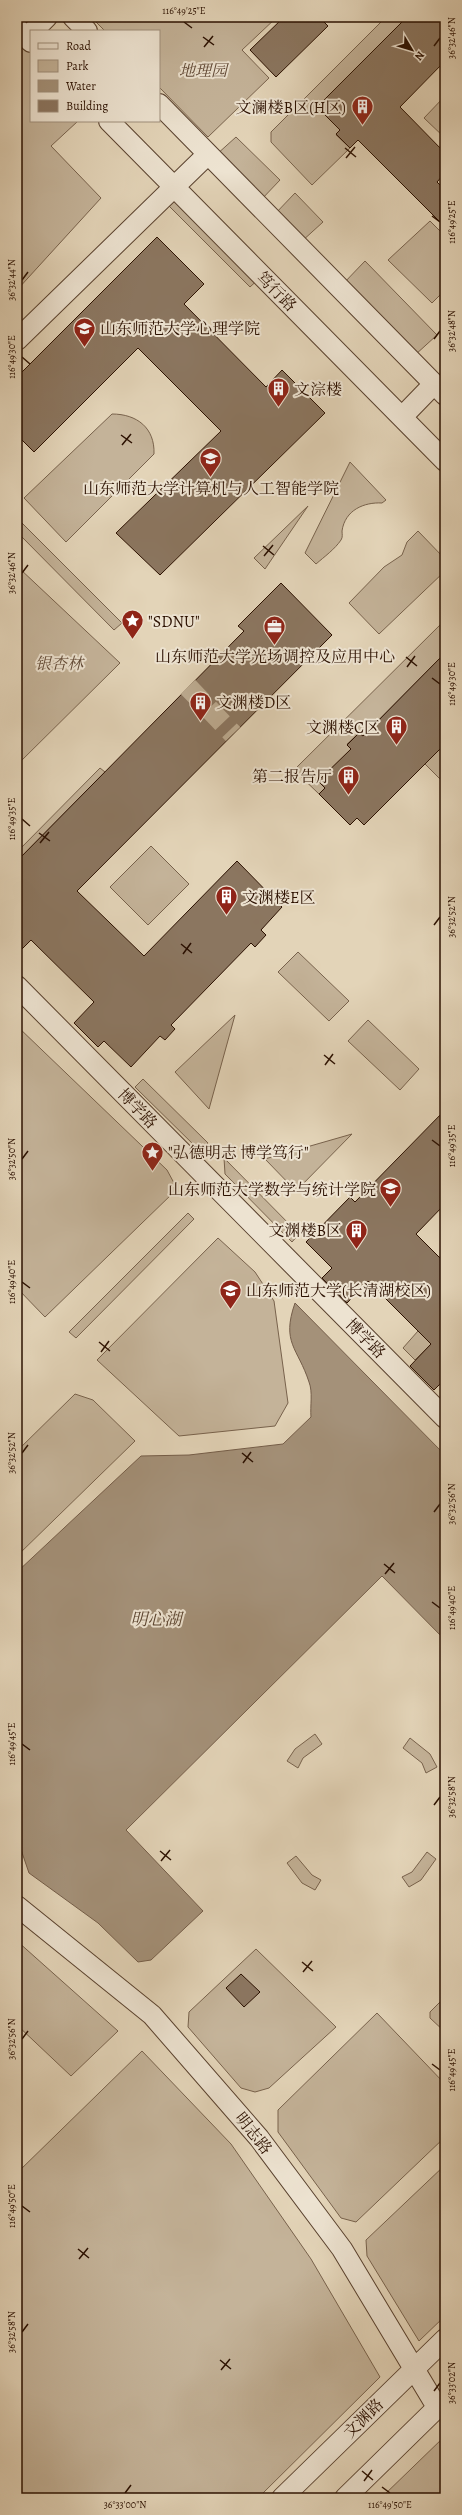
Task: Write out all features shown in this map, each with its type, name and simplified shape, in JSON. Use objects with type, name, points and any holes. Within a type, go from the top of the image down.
[{"type":"street","points":[[32,30],[47,17]]},
{"type":"street","points":[[73,17],[86,30]]},
{"type":"street","points":[[160,105],[440,390],[402,417]]},
{"type":"street","name":"笃行路","points":[[110,122],[445,461]]},
{"type":"street","points":[[17,340],[208,154]]},
{"type":"street","name":"博学路","points":[[17,986],[445,1418]]},
{"type":"street","name":"明志路","points":[[17,1906],[152,2015],[249,2126],[342,2249],[414,2368],[441,2403]]},
{"type":"street","name":"文渊路","points":[[282,2498],[445,2339]]},
{"type":"street","points":[[345,2498],[441,2403]]},
{"type":"green space","name":"地理园","points":[[91,17],[277,17],[242,50],[269,78],[208,137],[160,88],[160,30],[104,30]]},
{"type":"green space","points":[[386,17],[407,17],[317,107],[340,130],[336,135],[350,148],[312,185],[271,142],[271,132]]},
{"type":"green space","points":[[17,33],[30,46],[30,122],[77,122],[51,146],[101,198],[17,290]]},
{"type":"green space","points":[[445,96],[445,138],[424,118]]},
{"type":"green space","points":[[236,137],[280,180],[260,201],[216,155]]},
{"type":"green space","points":[[182,191],[263,275],[250,287],[167,204]]},
{"type":"green space","points":[[295,193],[323,222],[301,242],[274,215]]},
{"type":"green space","points":[[430,221],[445,236],[445,290],[432,303],[388,260]]},
{"type":"green space","points":[[365,261],[437,335],[415,355],[342,285]]},
{"type":"green space","points":[[112,414],[129,417],[143,424],[148,430],[154,445],[154,454],[66,542],[24,498]]},
{"type":"green space","points":[[350,462],[386,500],[382,503],[362,506],[351,513],[344,524],[342,538],[339,543],[316,564],[305,553]]},
{"type":"green space","points":[[308,506],[265,569],[254,558]]},
{"type":"green space","points":[[18,519],[122,623],[114,630],[17,532]]},
{"type":"green space","points":[[418,531],[445,559],[445,571],[379,634],[349,603],[384,567],[402,555],[407,542]]},
{"type":"green space","name":"银杏林","points":[[19,568],[120,663],[17,765],[17,570]]},
{"type":"green space","points":[[445,620],[445,653],[363,736],[359,733],[347,744],[351,749],[319,781],[325,788],[319,794],[294,770]]},
{"type":"green space","points":[[445,744],[445,784],[425,764]]},
{"type":"green space","points":[[100,768],[105,772],[18,860],[17,852]]},
{"type":"green space","points":[[151,846],[189,884],[148,925],[110,887]]},
{"type":"green space","points":[[298,952],[349,1001],[329,1021],[278,972]]},
{"type":"green space","points":[[235,1015],[209,1109],[175,1072]]},
{"type":"green space","points":[[368,1020],[419,1069],[400,1090],[348,1041]]},
{"type":"green space","points":[[17,1026],[167,1170],[174,1183],[173,1193],[45,1317],[17,1288]]},
{"type":"green space","points":[[143,1079],[208,1143],[200,1151],[135,1087]]},
{"type":"green space","points":[[352,1134],[296,1191],[265,1159]]},
{"type":"green space","points":[[224,1158],[299,1234],[292,1242],[225,1174]]},
{"type":"green space","points":[[188,1213],[194,1219],[76,1338],[69,1332]]},
{"type":"green space","points":[[218,1238],[255,1272],[274,1301],[288,1403],[275,1426],[179,1436],[97,1360]]},
{"type":"green space","points":[[418,1331],[431,1344],[415,1360],[403,1348]]},
{"type":"green space","points":[[75,1394],[93,1400],[135,1441],[17,1556],[17,1451]]},
{"type":"green space","points":[[315,1734],[322,1744],[303,1758],[298,1768],[287,1761],[295,1749]]},
{"type":"green space","points":[[410,1738],[430,1754],[437,1767],[426,1773],[422,1763],[403,1748]]},
{"type":"green space","points":[[427,1852],[436,1859],[421,1880],[409,1887],[402,1877],[412,1872]]},
{"type":"green space","points":[[296,1856],[312,1875],[321,1880],[315,1890],[302,1883],[287,1863]]},
{"type":"green space","points":[[17,1941],[118,2031],[71,2076],[17,2025]]},
{"type":"green space","points":[[256,1949],[336,2027],[269,2088],[255,2092],[241,2088],[188,2027],[189,2012]]},
{"type":"green space","points":[[445,1997],[445,2032],[430,2018],[430,2012]]},
{"type":"green space","points":[[377,2013],[445,2084],[445,2137],[356,2222],[341,2218],[278,2132],[278,2110]]},
{"type":"green space","points":[[142,2051],[231,2144],[311,2259],[380,2377],[258,2498],[17,2498],[17,2173]]},
{"type":"green space","points":[[445,2165],[445,2316],[419,2341],[367,2256],[366,2240]]},
{"type":"green space","points":[[445,2436],[445,2498],[381,2498]]},
{"type":"water","name":"明心湖","points":[[295,1303],[445,1455],[445,1640],[382,1576],[126,1830],[203,1911],[151,1960],[138,1962],[98,1923],[29,1873],[17,1838],[17,1572],[141,1456],[189,1455],[283,1444],[311,1417],[310,1386],[305,1370],[290,1337],[291,1316]]},
{"type":"building","points":[[284,17],[319,17],[328,26],[276,77],[250,50]]},
{"type":"building","name":"文澜楼B区(H区)","points":[[407,17],[445,17],[445,61],[400,107],[445,153],[445,173],[437,182],[445,190],[445,227],[358,140],[350,148],[336,134],[340,130],[317,107]]},
{"type":"building","name":"文淙楼","points":[[157,237],[204,284],[184,304],[266,387],[282,370],[325,413],[160,575],[116,533],[221,431],[138,348],[34,452],[17,435],[17,377]]},
{"type":"building","name":"文渊楼E区","points":[[281,583],[332,635],[77,891],[144,956],[237,861],[282,907],[261,930],[266,935],[255,947],[251,943],[171,1025],[175,1029],[165,1040],[160,1036],[131,1067],[104,1041],[98,1047],[74,1023],[94,1002],[31,940],[17,954],[17,861],[244,631],[238,626]]},
{"type":"building","name":"文渊楼C区","points":[[445,653],[445,744],[364,825],[357,818],[350,825],[319,794],[325,788],[318,781],[351,749],[347,745],[359,733],[363,736]]},
{"type":"building","name":"文渊楼B区","points":[[445,1110],[445,1204],[416,1234],[445,1263],[445,1379],[434,1390],[410,1366],[431,1344],[368,1281],[347,1303],[322,1278],[332,1268],[306,1242],[350,1197],[355,1202]]},
{"type":"building","points":[[241,1974],[260,1992],[244,2007],[226,1988]]},
{"type":"tunnel","points":[[188,687],[233,734]]},
{"type":"place","name":"文澜楼B区(H区)","points":[[362,126]]},
{"type":"place","name":"山东师范大学心理学院","points":[[84,348]]},
{"type":"place","name":"文淙楼","points":[[278,408]]},
{"type":"place","name":"山东师范大学计算机与人工智能学院","points":[[211,478]]},
{"type":"place","name":"\"SDNU\"","points":[[133,640]]},
{"type":"place","name":"山东师范大学光场调控及应用中心","points":[[275,646]]},
{"type":"place","name":"文渊楼D区","points":[[200,722]]},
{"type":"place","name":"文渊楼C区","points":[[396,746]]},
{"type":"place","name":"第二报告厅","points":[[348,796]]},
{"type":"place","name":"文渊楼E区","points":[[227,916]]},
{"type":"place","name":"\"弘德明志 博学笃行\"","points":[[153,1172]]},
{"type":"place","name":"山东师范大学数学与统计学院","points":[[391,1208]]},
{"type":"place","name":"文渊楼B区","points":[[357,1250]]},
{"type":"place","name":"山东师范大学(长清湖校区)","points":[[231,1310]]}]
